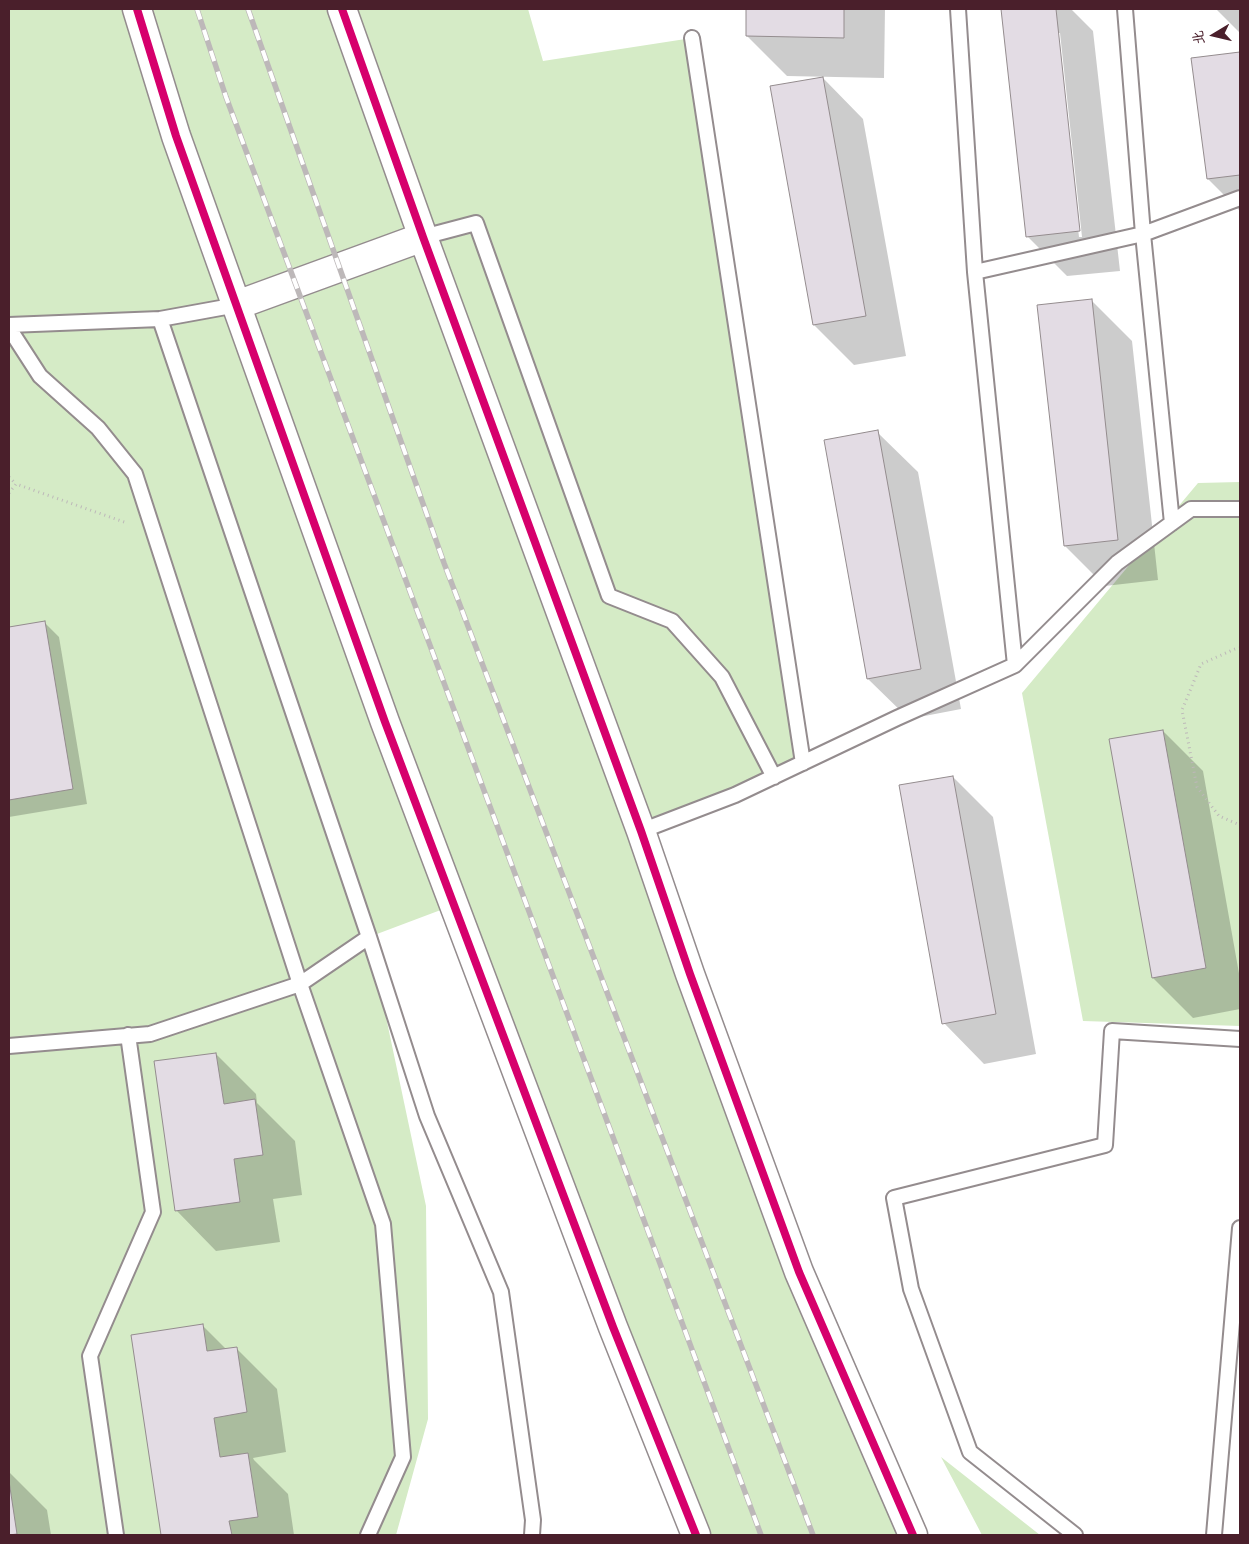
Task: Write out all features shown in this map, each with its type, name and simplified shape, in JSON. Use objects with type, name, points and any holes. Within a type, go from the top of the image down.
[{"type":"street","points":[[136,9],[176,136],[385,722],[609,1318],[696,1535]]},
{"type":"street","points":[[342,9],[423,237],[641,831],[690,974],[798,1272],[913,1535]]},
{"type":"street","points":[[237,305],[423,237]]},
{"type":"lane","points":[[958,9],[975,272],[1015,665]]},
{"type":"lane","points":[[1125,9],[1143,234],[1172,524]]},
{"type":"lane","points":[[692,38],[803,763]]},
{"type":"lane","points":[[975,272],[1143,234],[1240,198]]},
{"type":"lane","points":[[423,237],[476,222],[609,596],[672,621],[722,677],[774,777]]},
{"type":"lane","points":[[237,305],[160,320],[9,327],[40,376],[98,428],[135,474],[300,984],[383,1224],[403,1457],[368,1535]]},
{"type":"lane","points":[[160,320],[369,937],[427,1116],[501,1292],[532,1520],[532,1535]]},
{"type":"lane","points":[[641,831],[735,795],[896,718],[1015,665],[1117,563],[1192,509],[1240,509]]},
{"type":"lane","points":[[9,1046],[150,1034],[300,984],[369,937]]},
{"type":"lane","points":[[1075,1535],[970,1452],[911,1289],[894,1198],[1105,1145],[1112,1030],[1240,1039]]},
{"type":"lane","points":[[116,1535],[90,1356],[153,1212],[128,1035]]},
{"type":"lane","points":[[1214,1535],[1240,1228]]},
{"type":"path","points":[[9,477],[16,484],[154,532]]},
{"type":"path","points":[[9,493],[16,484]]},
{"type":"path","points":[[1240,648],[1201,664],[1182,710],[1197,787],[1220,816],[1240,825]]},
{"type":"green space","points":[[9,9],[528,9],[543,61],[692,38],[803,763],[641,831],[913,1535],[696,1535],[454,905],[369,937],[426,1206],[428,1419],[396,1535],[9,1535]]},
{"type":"green space","points":[[1240,482],[1240,1026],[1083,1021],[1022,693],[1198,483]]},
{"type":"green space","points":[[941,1457],[1040,1535],[982,1535]]},
{"type":"building","points":[[746,9],[844,9],[844,38],[746,36]]},
{"type":"building","points":[[1001,9],[1056,9],[1080,231],[1026,237]]},
{"type":"building","points":[[1240,52],[1240,175],[1207,179],[1191,58]]},
{"type":"building","points":[[823,77],[866,316],[813,325],[770,86]]},
{"type":"building","points":[[1092,299],[1118,540],[1064,546],[1037,305]]},
{"type":"building","points":[[878,430],[921,669],[867,679],[824,440]]},
{"type":"building","points":[[45,621],[73,789],[9,800],[9,627]]},
{"type":"building","points":[[1163,730],[1206,968],[1152,978],[1109,739]]},
{"type":"building","points":[[953,776],[996,1014],[942,1024],[899,785]]},
{"type":"building","points":[[216,1053],[224,1104],[255,1099],[263,1155],[234,1159],[240,1202],[175,1211],[154,1061]]},
{"type":"building","points":[[203,1324],[207,1351],[237,1347],[247,1412],[214,1418],[220,1457],[248,1453],[258,1517],[229,1521],[232,1535],[161,1535],[131,1335]]},
{"type":"building","points":[[9,1481],[17,1534],[9,1535]]},
{"type":"railway","points":[[197,9],[226,97],[761,1535]]},
{"type":"railway","points":[[248,9],[444,563],[813,1535]]},
{"type":"cycle path","points":[[137,9],[176,136],[385,722],[613,1327],[696,1535]]},
{"type":"cycle path","points":[[342,9],[799,1272],[913,1535]]}]
